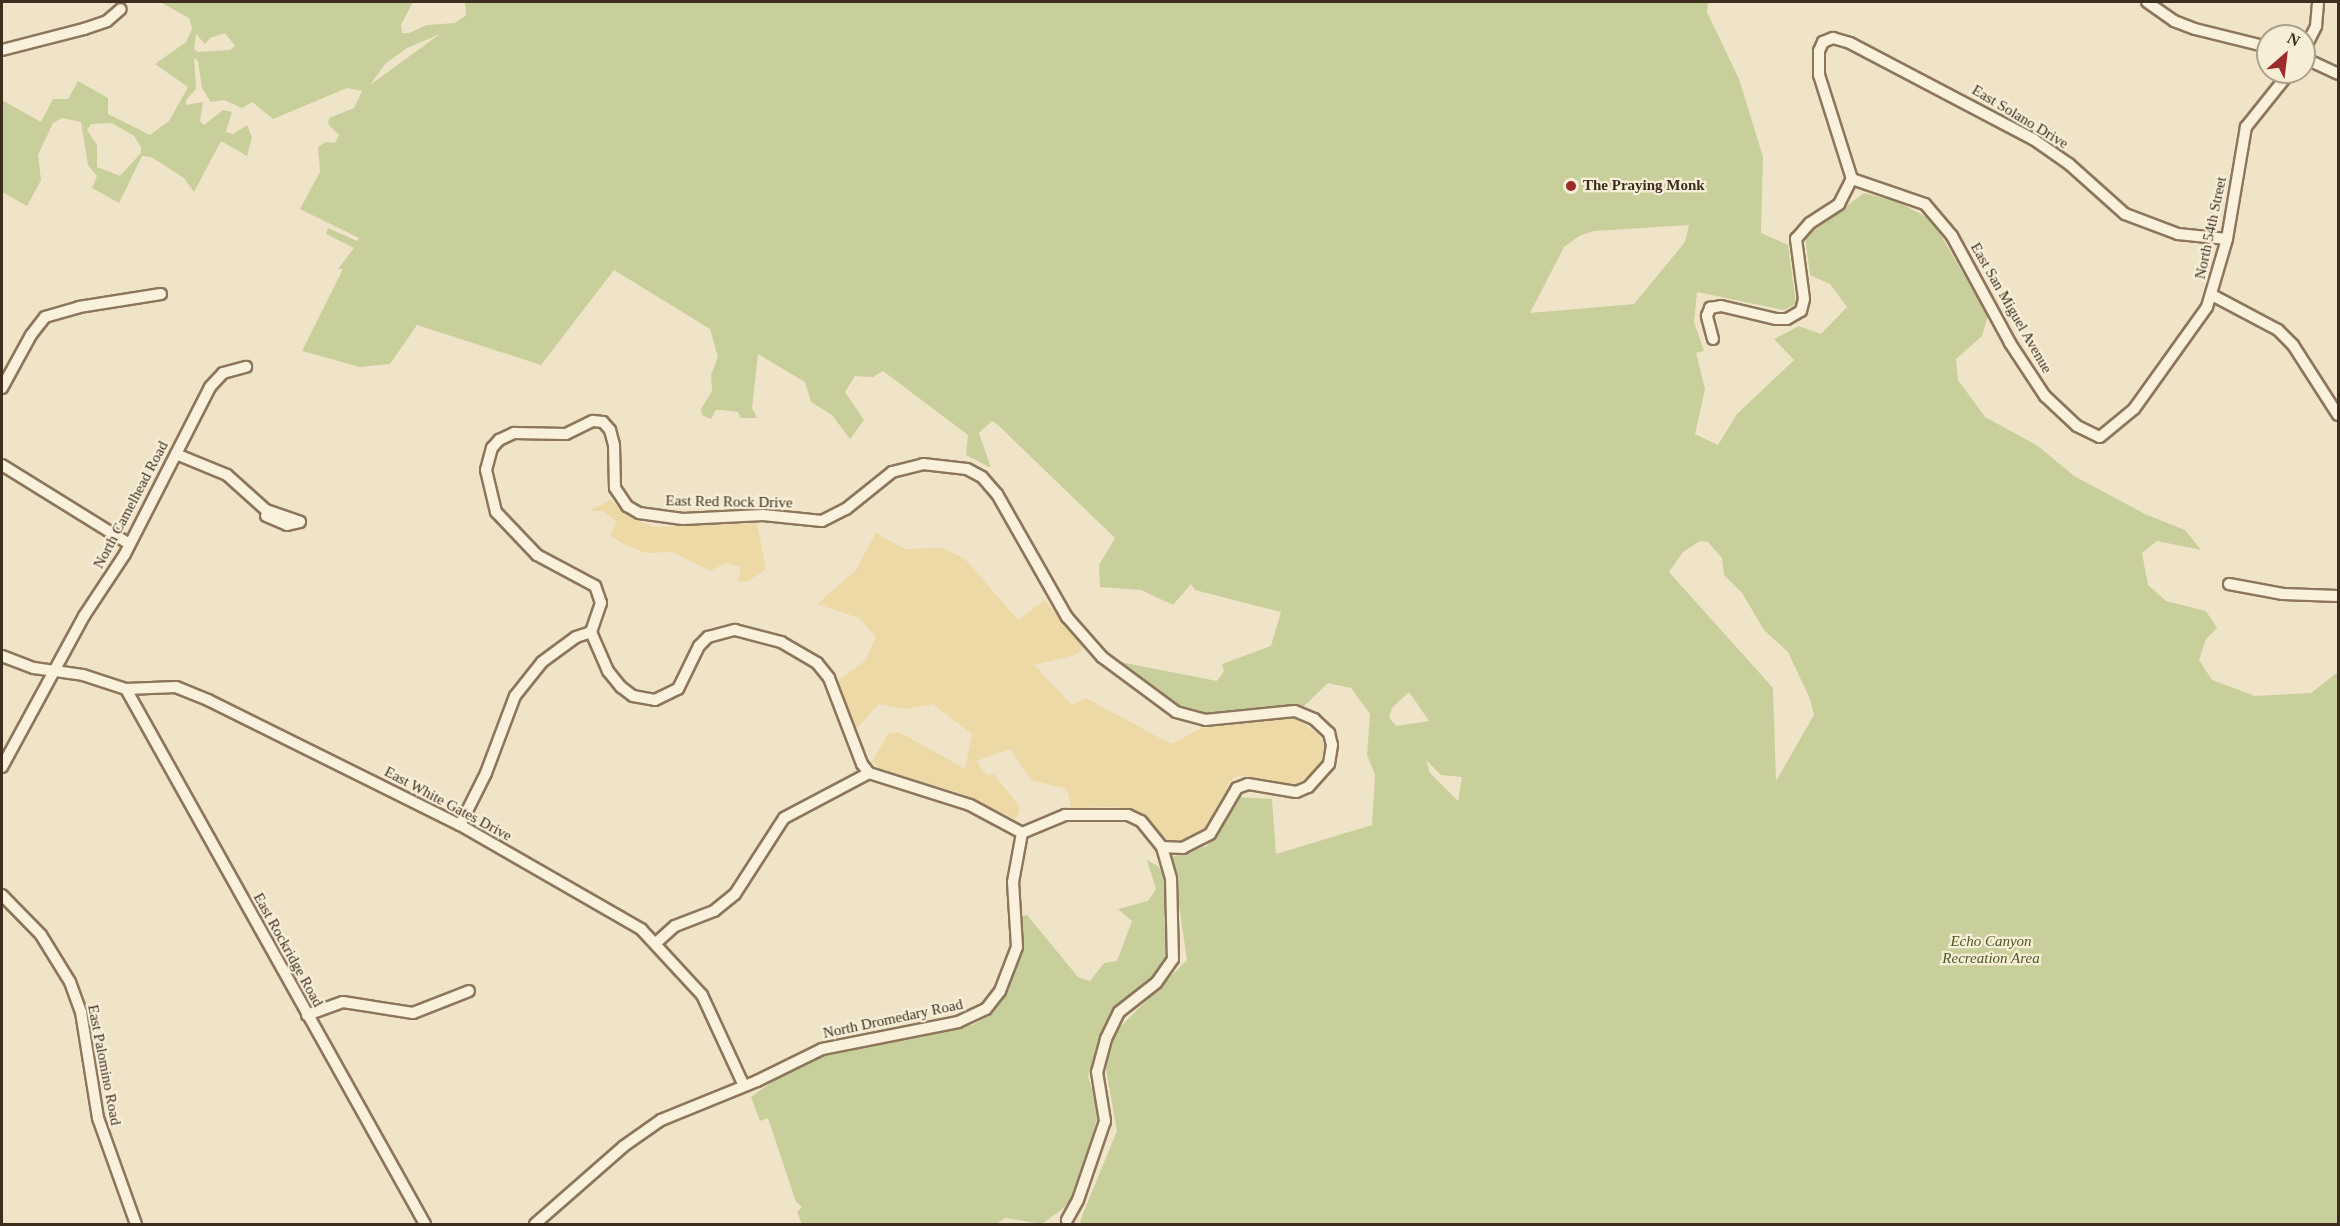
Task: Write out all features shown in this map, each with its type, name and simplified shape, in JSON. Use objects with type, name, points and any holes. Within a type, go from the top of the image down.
[{"type":"street","points":[[2147,2],[2174,21],[2195,29],[2256,44]]},
{"type":"street","points":[[2316,26],[2318,2]]},
{"type":"street","points":[[2,50],[107,21],[121,9]]},
{"type":"street","name":"East Solano Drive","points":[[1852,179],[1819,75],[1819,51],[1823,42],[1833,38],[1850,42],[2032,139],[2069,164],[2125,214],[2178,234],[2227,239]]},
{"type":"street","points":[[2316,64],[2338,74]]},
{"type":"street","name":"North 54th Street","points":[[2100,437],[2134,409],[2195,327],[2212,295],[2227,239],[2246,126],[2280,84]]},
{"type":"street","points":[[1713,339],[1707,316],[1710,308],[1721,306],[1776,319],[1787,319],[1801,311],[1804,299],[1796,239],[1810,224],[1839,204],[1852,179]]},
{"type":"street","name":"East San Miguel Avenue","points":[[1852,179],[1925,204],[1952,236],[2010,343],[2045,396],[2077,426],[2100,437]]},
{"type":"street","points":[[2,388],[31,335],[45,317],[79,307],[161,294]]},
{"type":"street","points":[[2212,295],[2278,330],[2293,345],[2338,415]]},
{"type":"street","name":"North Camelhead Road","points":[[2,767],[53,670],[125,554],[128,543],[216,379],[232,369],[246,366]]},
{"type":"street","name":"East Red Rock Drive","points":[[591,632],[601,603],[595,586],[537,555],[496,512],[486,470],[492,448],[499,440],[513,434],[566,434],[593,421],[603,422],[610,430],[614,445],[615,488],[627,506],[639,513],[683,519],[764,515],[822,521],[846,509],[892,472],[923,464],[967,468],[981,477],[997,494],[1067,617],[1102,657],[1176,712],[1205,720],[1295,711],[1314,719],[1329,733],[1332,745],[1329,764],[1308,787],[1296,792],[1248,784],[1237,788],[1210,834],[1183,848],[1162,847]]},
{"type":"street","points":[[176,454],[227,475],[266,510],[300,522],[287,525],[263,515],[208,469]]},
{"type":"street","points":[[2,465],[128,543]]},
{"type":"street","points":[[2229,584],[2283,594],[2338,596]]},
{"type":"street","points":[[460,825],[486,773],[515,696],[542,662],[576,637],[591,632],[608,670],[621,687],[633,696],[655,700],[678,689],[699,646],[708,636],[735,630],[781,642],[817,663],[829,678],[862,764],[869,773],[970,805],[1022,833],[1065,815],[1118,814],[1141,821],[1162,847],[1171,879],[1173,959],[1156,983],[1119,1012],[1106,1039],[1097,1072],[1105,1121],[1078,1200],[1067,1220]]},
{"type":"street","name":"East White Gates Drive","points":[[2,656],[126,689],[177,687],[208,700],[460,825],[657,942],[702,995],[744,1086]]},
{"type":"street","name":"East Rockridge Road","points":[[126,689],[425,1224]]},
{"type":"street","points":[[657,942],[675,926],[714,911],[735,894],[784,818],[869,773]]},
{"type":"street","name":"North Dromedary Road","points":[[535,1224],[641,1133],[661,1120],[744,1086],[822,1049],[958,1022],[986,1010],[1000,991],[1016,954],[1013,882],[1022,833]]},
{"type":"street","name":"East Palomino Road","points":[[2,895],[41,935],[70,982],[81,1012],[98,1118],[135,1224]]},
{"type":"street","points":[[307,1015],[343,1002],[413,1013],[469,991]]},
{"type":"green space","name":"Echo Canyon Recreation Area","points":[[160,2],[413,2],[401,25],[402,33],[409,33],[427,25],[455,23],[466,15],[465,2],[1708,2],[1707,12],[1739,79],[1763,157],[1761,233],[1788,245],[1796,304],[1784,310],[1697,292],[1694,322],[1704,351],[1696,353],[1705,389],[1695,434],[1718,445],[1737,414],[1794,360],[1774,339],[1799,326],[1821,334],[1847,307],[1830,284],[1810,275],[1805,237],[1864,193],[1898,202],[1932,220],[1988,316],[1982,336],[1956,359],[1958,380],[1985,417],[2038,446],[2074,476],[2145,514],[2185,530],[2201,550],[2157,541],[2142,553],[2148,585],[2166,601],[2206,611],[2217,628],[2206,639],[2199,660],[2212,680],[2255,696],[2311,693],[2338,672],[2338,1224],[1082,1224],[1080,1221],[1117,1131],[1105,1064],[1110,1037],[1187,960],[1172,857],[1207,846],[1239,797],[1272,799],[1276,854],[1372,825],[1375,775],[1367,755],[1370,714],[1351,688],[1328,683],[1301,709],[1192,714],[1115,661],[1217,681],[1224,671],[1222,664],[1271,646],[1281,612],[1195,590],[1191,584],[1173,605],[1141,590],[1100,587],[1099,565],[1115,538],[998,425],[992,421],[979,433],[991,468],[966,455],[968,435],[883,371],[873,377],[855,376],[845,392],[864,420],[850,439],[832,415],[811,402],[805,382],[758,354],[752,408],[757,418],[741,418],[738,412],[722,410],[716,410],[711,419],[702,415],[701,409],[712,391],[711,375],[718,357],[710,329],[614,270],[541,365],[417,325],[390,364],[360,367],[302,351],[343,269],[338,269],[354,248],[326,234],[328,228],[357,241],[359,238],[300,209],[320,172],[318,147],[325,142],[335,143],[339,135],[328,124],[329,118],[354,108],[362,91],[347,88],[273,119],[252,102],[242,108],[224,100],[211,102],[202,88],[198,61],[194,58],[196,89],[186,100],[186,105],[203,102],[200,121],[204,125],[223,110],[232,112],[226,132],[233,134],[247,125],[252,137],[247,156],[221,141],[194,192],[184,178],[151,157],[142,156],[119,203],[92,188],[97,176],[88,165],[81,122],[62,118],[53,123],[38,155],[41,180],[27,206],[2,192],[2,100],[41,122],[53,99],[68,99],[78,81],[108,98],[108,114],[150,135],[169,121],[188,87],[155,64],[186,42],[192,29],[189,18]],"holes":[[[225,33],[235,46],[230,50],[198,52],[194,49],[196,34],[205,44],[210,38]],[[440,34],[370,85],[385,64],[407,48]],[[112,123],[134,136],[141,147],[141,153],[120,176],[97,167],[97,145],[87,130],[91,124]],[[1689,225],[1685,242],[1634,304],[1530,313],[1564,247],[1579,236],[1594,231]],[[1700,541],[1708,542],[1722,558],[1724,575],[1742,593],[1764,630],[1788,652],[1810,699],[1814,715],[1776,781],[1773,688],[1669,572],[1683,552]],[[1409,692],[1429,721],[1396,726],[1389,717],[1392,708]],[[1426,760],[1441,775],[1462,777],[1458,801],[1430,773]]]},
{"type":"green space","points":[[1147,860],[1158,866],[1168,880],[1171,952],[1157,977],[1114,1010],[1104,1032],[1088,1077],[1100,1109],[1073,1201],[1042,1224],[1005,1218],[996,1224],[802,1224],[797,1212],[802,1207],[796,1202],[768,1118],[760,1121],[751,1097],[803,1059],[919,1031],[972,1025],[991,1015],[1019,957],[1022,916],[1027,915],[1078,977],[1090,981],[1104,963],[1117,961],[1132,921],[1118,909],[1148,901],[1156,889]]},
{"type":"sand","points":[[610,500],[631,517],[653,527],[757,523],[766,569],[747,582],[738,581],[741,567],[726,563],[710,571],[673,552],[646,553],[624,544],[610,535],[617,522],[603,511],[589,511]]},
{"type":"sand","points":[[876,533],[905,549],[942,548],[965,559],[1018,620],[1045,600],[1083,648],[1075,655],[1034,665],[1072,705],[1086,698],[1171,744],[1202,728],[1271,717],[1297,719],[1319,735],[1325,747],[1319,768],[1295,785],[1281,787],[1240,775],[1230,781],[1218,815],[1203,836],[1183,845],[1170,842],[1138,812],[1116,807],[1071,808],[1067,789],[1031,780],[1010,749],[976,761],[987,775],[994,774],[1020,807],[1016,819],[957,792],[880,770],[872,761],[889,733],[899,732],[965,769],[972,734],[933,704],[907,709],[879,704],[855,730],[851,726],[838,681],[865,661],[876,637],[859,618],[817,604],[855,571]]},
{"type":"place","name":"The Praying Monk","points":[[1571,186]]}]
